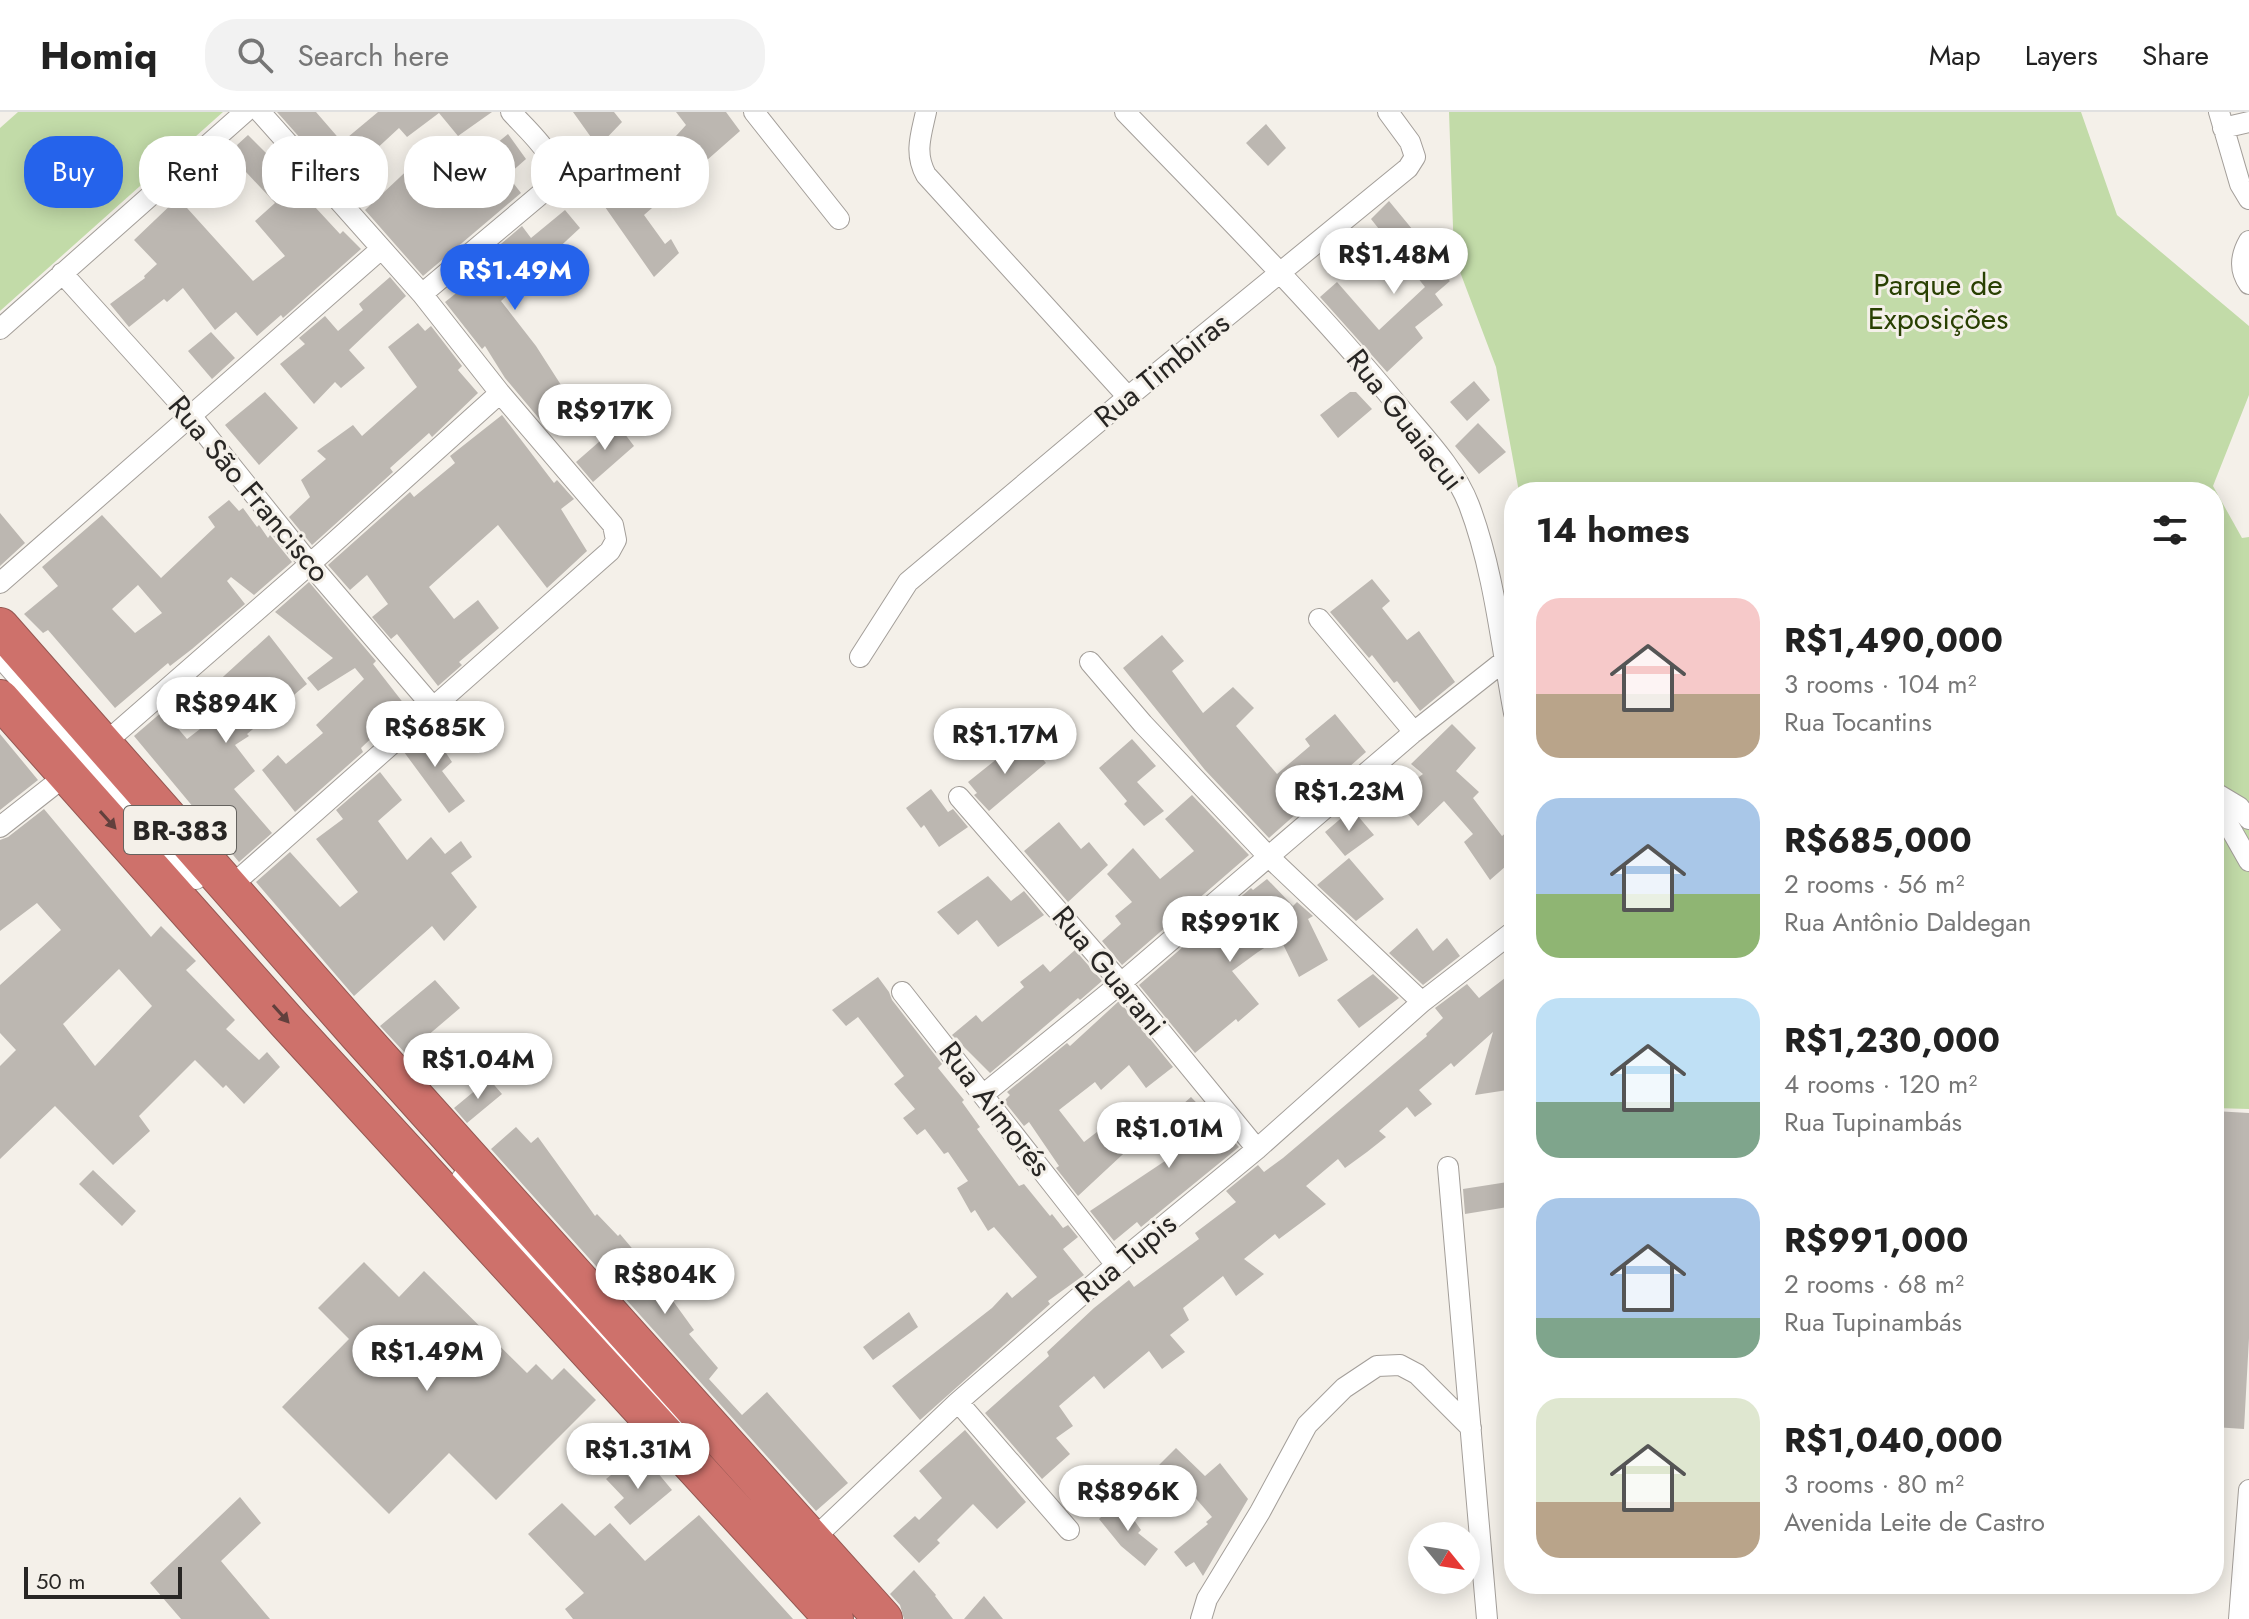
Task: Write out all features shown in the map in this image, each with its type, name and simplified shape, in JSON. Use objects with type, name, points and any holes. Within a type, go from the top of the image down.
[{"type":"highway","name":"BR-383","points":[[0,627],[87,759],[297,1032],[800,1556],[883,1619]]},
{"type":"highway","name":"BR-383","points":[[0,699],[87,759],[230,887],[800,1556],[834,1619]]},
{"type":"street","points":[[0,329],[245,112]]},
{"type":"street","points":[[230,887],[610,551],[616,540],[613,525],[500,393],[422,294],[260,112]]},
{"type":"street","points":[[422,294],[554,183],[557,174],[554,162],[511,112]]},
{"type":"street","points":[[754,112],[839,219]]},
{"type":"street","points":[[926,112],[917,150],[919,163],[926,175],[1128,397]]},
{"type":"street","name":"Rua Guaiacui","points":[[1125,112],[1350,348],[1447,465],[1469,503],[1479,537],[1504,661]]},
{"type":"street","name":"Rua Timbiras","points":[[860,657],[908,582],[1408,168],[1415,157],[1410,142],[1388,112]]},
{"type":"street","points":[[2249,122],[2221,120],[2240,184],[2249,199]]},
{"type":"street","points":[[2249,241],[2242,266],[2249,284]]},
{"type":"street","points":[[0,583],[381,249]]},
{"type":"street","name":"Rua São Francisco","points":[[62,273],[192,417],[310,564],[433,707]]},
{"type":"street","points":[[0,827],[87,759],[500,393]]},
{"type":"street","points":[[1319,619],[1414,732]]},
{"type":"street","points":[[0,657],[87,759]]},
{"type":"street","points":[[984,1094],[1121,983],[1414,732],[1504,661]]},
{"type":"street","points":[[1090,662],[1143,724],[1269,857],[1422,1002]]},
{"type":"street","name":"Rua Guarani","points":[[959,797],[1121,983],[1257,1149]]},
{"type":"street","points":[[2224,798],[2239,807],[2249,819]]},
{"type":"street","points":[[2224,819],[2249,861]]},
{"type":"street","name":"Rua Tupis","points":[[800,1556],[958,1402],[1116,1265],[1257,1149],[1422,1002],[1504,939]]},
{"type":"street","name":"Rua Aimorés","points":[[902,992],[1116,1265]]},
{"type":"street","points":[[1448,1167],[1487,1619]]},
{"type":"street","points":[[1201,1619],[1207,1599],[1260,1512],[1307,1425],[1344,1388],[1377,1366],[1400,1365],[1417,1374],[1471,1428]]},
{"type":"street","points":[[958,1402],[1069,1530]]},
{"type":"street","points":[[2239,1619],[2249,1490]]},
{"type":"street","points":[[800,1556],[855,1619]]},
{"type":"green space","points":[[18,112],[223,112],[196,136],[139,136],[139,187],[123,201],[123,136],[24,136],[24,208],[115,208],[0,311],[0,128]]},
{"type":"green space","name":"Parque de Exposições","points":[[1449,112],[2081,112],[2117,215],[2249,326],[2249,395],[2215,482],[1517,482],[1496,367],[1454,256]]},
{"type":"green space","name":"Parque de Exposições","points":[[2224,506],[2242,538],[2249,537],[2249,1109],[2224,1108]]},
{"type":"building","points":[[277,112],[316,112],[337,136],[298,136]]},
{"type":"building","points":[[378,112],[492,112],[458,136],[439,113],[408,136],[399,128],[388,138],[349,136]]},
{"type":"building","points":[[573,112],[614,112],[622,122],[609,136],[590,136]]},
{"type":"building","points":[[676,112],[726,112],[740,131],[709,158],[709,136],[676,136],[686,125]]},
{"type":"building","points":[[1266,124],[1286,148],[1268,166],[1246,143]]},
{"type":"building","points":[[248,135],[262,149],[262,189],[246,172]]},
{"type":"building","points":[[515,144],[526,159],[515,169]]},
{"type":"building","points":[[404,173],[404,208],[503,208],[423,276],[365,210],[388,208],[388,188]]},
{"type":"building","points":[[1389,201],[1436,258],[1430,263],[1450,281],[1435,294],[1443,305],[1415,327],[1423,338],[1387,372],[1320,297],[1337,282],[1379,330],[1425,287],[1371,219]]},
{"type":"building","points":[[168,208],[187,208],[253,281],[285,256],[255,221],[269,208],[316,208],[340,234],[343,231],[361,249],[283,318],[281,315],[257,336],[236,312],[215,330],[183,288],[129,327],[110,304],[145,278],[157,264],[134,240]]},
{"type":"building","points":[[606,208],[652,208],[644,215],[665,244],[671,239],[679,253],[654,277]]},
{"type":"building","points":[[565,210],[580,228],[552,254],[560,274],[543,282],[538,268],[501,301],[536,346],[570,399],[542,422],[505,378],[485,346],[482,349],[445,302],[474,279],[468,272],[522,226],[531,238]]},
{"type":"building","points":[[390,277],[406,296],[349,350],[365,368],[341,388],[335,382],[314,404],[280,364],[305,344],[299,338],[325,316],[338,331],[363,310],[359,304]]},
{"type":"building","points":[[418,323],[425,331],[431,326],[462,366],[458,370],[478,393],[432,437],[429,433],[390,468],[393,472],[312,545],[289,517],[310,497],[301,480],[326,459],[317,451],[353,425],[362,436],[417,387],[388,347]]},
{"type":"building","points":[[211,332],[235,358],[212,379],[188,351]]},
{"type":"building","points":[[1474,381],[1490,400],[1467,421],[1450,402]]},
{"type":"building","points":[[265,392],[298,428],[259,465],[225,425]]},
{"type":"building","points":[[1350,392],[1356,392],[1372,409],[1338,438],[1320,415]]},
{"type":"building","points":[[502,415],[554,483],[557,480],[574,499],[561,509],[587,551],[547,588],[498,525],[429,587],[454,619],[478,600],[499,628],[459,662],[462,665],[438,686],[397,634],[391,639],[372,617],[388,604],[367,575],[350,590],[328,565],[410,492],[414,497],[455,463],[450,456]]},
{"type":"building","points":[[615,421],[634,446],[593,482],[576,462],[600,441],[596,436]]},
{"type":"building","points":[[1478,423],[1506,452],[1479,474],[1455,446]]},
{"type":"building","points":[[229,500],[239,511],[243,508],[292,562],[254,595],[231,577],[227,581],[245,604],[115,708],[48,630],[43,633],[24,614],[58,586],[42,567],[102,515],[161,578],[215,527],[208,517]],"holes":[[[138,585],[162,613],[135,633],[112,609]]]},
{"type":"building","points":[[0,513],[25,543],[0,566]]},
{"type":"building","points":[[1372,579],[1390,601],[1382,608],[1407,640],[1419,631],[1455,682],[1420,711],[1397,681],[1394,683],[1372,655],[1369,658],[1330,612]]},
{"type":"building","points":[[309,582],[376,661],[373,664],[408,709],[379,731],[361,748],[363,752],[295,812],[262,770],[278,755],[286,764],[323,733],[316,725],[364,679],[355,668],[318,691],[307,678],[333,658],[275,612]]},
{"type":"building","points":[[269,635],[307,684],[235,745],[255,771],[234,789],[272,833],[239,862],[134,736],[163,711],[187,739],[217,716],[202,696]]},
{"type":"building","points":[[1162,635],[1184,661],[1172,671],[1203,713],[1233,687],[1254,708],[1236,726],[1277,774],[1310,746],[1305,739],[1335,714],[1366,752],[1269,838],[1205,770],[1123,668]]},
{"type":"building","points":[[1452,724],[1476,748],[1456,771],[1479,792],[1473,798],[1502,836],[1504,834],[1504,868],[1490,880],[1464,842],[1473,834],[1444,801],[1418,826],[1393,796],[1423,774],[1411,764]]},
{"type":"building","points":[[430,729],[452,762],[442,771],[465,801],[449,813],[404,752]]},
{"type":"building","points":[[0,734],[38,780],[0,810]]},
{"type":"building","points":[[1132,739],[1156,766],[1137,782],[1164,811],[1144,826],[1099,768]]},
{"type":"building","points":[[1013,746],[1022,759],[1034,749],[1046,763],[989,811],[974,795],[977,793],[968,782]]},
{"type":"building","points":[[380,772],[402,800],[378,821],[407,860],[431,837],[445,854],[461,841],[472,857],[451,873],[477,907],[444,941],[432,926],[354,996],[256,882],[290,852],[340,907],[358,892],[316,839],[343,819],[336,810]]},
{"type":"building","points":[[931,789],[948,812],[953,809],[968,827],[939,847],[924,825],[921,828],[906,808]]},
{"type":"building","points":[[1192,795],[1249,855],[1122,965],[1102,941],[1121,924],[1115,916],[1132,902],[1107,874],[1133,848],[1160,879],[1194,851],[1165,819]]},
{"type":"building","points":[[44,809],[151,937],[161,926],[196,961],[186,970],[235,1020],[226,1029],[259,1060],[267,1052],[280,1067],[244,1104],[195,1060],[139,1116],[150,1131],[113,1165],[55,1106],[0,1159],[0,1066],[16,1050],[0,1033],[0,985],[61,930],[37,903],[0,931],[0,840]],"holes":[[[119,969],[152,1006],[95,1066],[63,1024]]]},
{"type":"building","points":[[1352,809],[1374,835],[1345,856],[1325,832]]},
{"type":"building","points":[[1059,822],[1081,849],[1089,842],[1108,865],[1068,902],[1024,851]]},
{"type":"building","points":[[1349,858],[1384,899],[1356,921],[1317,885]]},
{"type":"building","points":[[988,876],[1011,901],[1024,891],[1044,915],[998,947],[977,920],[958,935],[937,912]]},
{"type":"building","points":[[1267,879],[1293,906],[1297,902],[1313,916],[1308,919],[1328,960],[1299,977],[1280,938],[1258,952],[1232,971],[1259,1004],[1195,1053],[1139,985],[1251,888],[1253,890]]},
{"type":"building","points":[[1417,928],[1433,951],[1447,938],[1460,956],[1423,985],[1389,953]]},
{"type":"building","points":[[1075,950],[1102,981],[990,1073],[952,1035],[976,1015],[982,1022],[1024,987],[1020,982],[1043,964],[1050,972]]},
{"type":"building","points":[[1373,974],[1399,998],[1359,1028],[1337,1000]]},
{"type":"building","points":[[878,977],[942,1064],[938,1068],[964,1100],[962,1102],[980,1127],[977,1129],[1019,1186],[1024,1184],[1050,1216],[1052,1214],[1063,1228],[1068,1225],[1078,1237],[1063,1249],[1084,1275],[1048,1301],[1050,1304],[920,1420],[892,1386],[992,1308],[1007,1292],[1012,1298],[1037,1277],[994,1227],[988,1231],[975,1210],[971,1213],[957,1188],[968,1181],[948,1152],[944,1154],[925,1129],[917,1135],[903,1118],[915,1109],[894,1084],[904,1076],[858,1017],[846,1026],[832,1010]]},
{"type":"building","points":[[1504,979],[1504,1091],[1475,1095],[1493,1032],[1454,1067],[1451,1063],[1419,1090],[1432,1104],[1415,1117],[1407,1107],[1379,1131],[1386,1137],[1367,1152],[1345,1168],[1338,1159],[1306,1186],[1326,1204],[1279,1239],[1275,1234],[1244,1259],[1264,1274],[1236,1296],[1223,1276],[1183,1308],[1189,1320],[1170,1335],[1185,1352],[1162,1369],[1149,1351],[1104,1389],[1094,1376],[1059,1406],[1073,1426],[1056,1438],[1070,1454],[1042,1479],[985,1413],[1049,1356],[1047,1352],[1094,1308],[1129,1280],[1134,1287],[1199,1239],[1195,1233],[1236,1202],[1226,1191],[1258,1165],[1264,1172],[1283,1158],[1427,1036],[1443,1018],[1435,1008],[1467,984],[1479,998]]},
{"type":"building","points":[[435,980],[460,1008],[406,1054],[380,1026]]},
{"type":"building","points":[[1119,1001],[1173,1067],[1146,1088],[1129,1065],[1101,1090],[1095,1082],[1059,1110],[1084,1142],[1115,1118],[1136,1142],[1078,1196],[1056,1168],[1059,1166],[1029,1122],[1024,1126],[1004,1101],[1010,1095],[1007,1092],[1067,1043],[1070,1046]]},
{"type":"building","points":[[489,1079],[502,1094],[467,1123],[454,1108]]},
{"type":"building","points":[[1191,1097],[1239,1147],[1141,1227],[1137,1222],[1114,1241],[1090,1211],[1180,1151],[1158,1126]]},
{"type":"building","points":[[2224,1112],[2249,1113],[2249,1338],[2244,1429],[2224,1428]]},
{"type":"building","points":[[516,1127],[531,1143],[538,1137],[595,1216],[597,1214],[618,1236],[620,1234],[652,1272],[694,1330],[689,1334],[718,1368],[709,1379],[742,1415],[767,1392],[848,1483],[816,1511],[491,1149]]},
{"type":"building","points":[[93,1170],[136,1211],[122,1226],[79,1184]]},
{"type":"building","points":[[1504,1183],[1504,1208],[1465,1214],[1463,1189]]},
{"type":"building","points":[[364,1262],[399,1297],[424,1271],[527,1373],[536,1364],[552,1380],[564,1368],[596,1400],[496,1500],[449,1453],[389,1514],[282,1407],[349,1339],[318,1308]]},
{"type":"building","points":[[909,1312],[918,1327],[873,1360],[863,1347]]},
{"type":"building","points":[[965,1430],[1026,1502],[997,1529],[973,1504],[919,1563],[893,1536],[915,1516],[919,1520],[942,1498],[919,1471]]},
{"type":"building","points":[[1176,1448],[1205,1476],[1220,1463],[1248,1499],[1203,1576],[1194,1562],[1186,1567],[1174,1552],[1208,1524],[1206,1522],[1212,1517],[1177,1477],[1168,1487],[1152,1472]]},
{"type":"building","points":[[647,1460],[672,1490],[630,1525],[614,1507],[624,1498],[606,1479],[621,1467],[629,1477]]},
{"type":"building","points":[[240,1497],[261,1523],[221,1561],[270,1619],[181,1619],[150,1583]]},
{"type":"building","points":[[1120,1500],[1141,1530],[1138,1533],[1158,1549],[1145,1566],[1121,1546],[1099,1519]]},
{"type":"building","points":[[562,1503],[595,1536],[610,1523],[645,1561],[699,1515],[793,1619],[573,1619],[565,1609],[584,1593],[528,1534]]},
{"type":"building","points":[[914,1570],[953,1619],[904,1619],[900,1605],[890,1594]]},
{"type":"building","points":[[984,1596],[1003,1619],[964,1619]]}]
